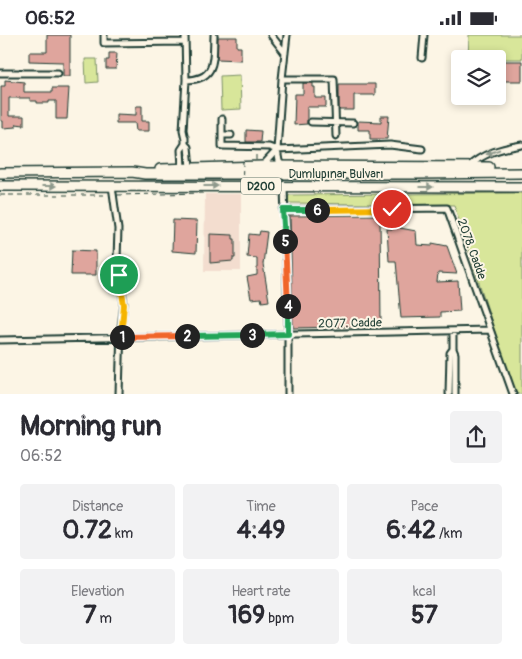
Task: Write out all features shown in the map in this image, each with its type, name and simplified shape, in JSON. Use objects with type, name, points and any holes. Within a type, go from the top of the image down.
[{"type":"highway","points":[[132,172],[149,169],[259,164],[283,166],[522,167]]},
{"type":"highway","name":"Dumlupınar Bulvarı","points":[[0,168],[46,172]]},
{"type":"highway","name":"Dumlupınar Bulvarı","points":[[0,173],[522,173]]},
{"type":"highway","name":"Dumlupınar Bulvarı","points":[[0,185],[112,190],[284,186],[522,187]]},
{"type":"street","points":[[104,35],[104,43],[186,42]]},
{"type":"street","points":[[185,35],[186,80],[183,135],[188,147],[186,167]]},
{"type":"street","points":[[186,80],[204,78],[208,74],[213,60],[214,35]]},
{"type":"street","points":[[272,35],[285,53]]},
{"type":"street","points":[[283,166],[279,161],[277,150],[286,35]]},
{"type":"street","points":[[422,58],[424,35]]},
{"type":"street","points":[[0,73],[58,73]]},
{"type":"street","points":[[282,79],[334,79],[336,136]]},
{"type":"street","points":[[222,119],[222,147],[269,147],[277,150],[390,145],[422,149]]},
{"type":"street","points":[[311,122],[354,123]]},
{"type":"street","points":[[222,135],[231,135]]},
{"type":"street","points":[[185,141],[181,150],[186,167]]},
{"type":"street","points":[[468,167],[482,156],[493,151],[522,145]]},
{"type":"street","points":[[259,164],[277,150]]},
{"type":"street","points":[[284,186],[288,394]]},
{"type":"street","points":[[112,190],[118,229],[117,259],[124,298],[119,394]]},
{"type":"street","name":"2078. Cadde","points":[[283,210],[447,208],[513,394]]},
{"type":"street","name":"2077. Cadde","points":[[0,340],[490,330]]},
{"type":"street","points":[[450,394],[450,353],[453,331]]},
{"type":"street","points":[[452,349],[455,354],[455,394]]},
{"type":"path","points":[[257,147],[259,164]]},
{"type":"path","points":[[242,193],[243,161]]},
{"type":"path","points":[[0,195],[112,190],[213,193]]},
{"type":"shaded area","points":[[205,194],[241,194],[241,271],[204,271]]},
{"type":"green space","points":[[469,35],[522,35],[522,59],[506,59],[506,50],[468,50]]},
{"type":"green space","points":[[85,59],[97,59],[98,82],[86,83]]},
{"type":"green space","points":[[240,75],[241,109],[221,110],[220,76]]},
{"type":"green space","points":[[522,193],[522,394],[515,394],[454,205],[287,203],[289,195]]},
{"type":"building","points":[[47,35],[70,35],[70,76],[63,76],[63,62],[29,61],[29,52],[47,52]]},
{"type":"building","points":[[218,37],[237,37],[237,47],[241,47],[241,60],[217,59]]},
{"type":"building","points":[[109,53],[117,53],[116,69],[106,69],[106,60],[109,60]]},
{"type":"building","points":[[506,61],[522,61],[522,81],[506,81]]},
{"type":"building","points":[[5,80],[24,82],[24,92],[52,92],[52,88],[69,88],[67,119],[56,119],[56,101],[37,103],[37,101],[30,101],[30,98],[9,98],[9,116],[24,116],[24,125],[16,124],[16,127],[3,128],[3,121],[1,121],[1,86],[5,86]]},
{"type":"building","points":[[303,83],[313,83],[315,98],[326,98],[326,107],[307,107],[307,124],[294,125],[295,94],[303,94]]},
{"type":"building","points":[[339,84],[375,84],[375,95],[354,95],[354,110],[339,110]]},
{"type":"building","points":[[136,106],[142,106],[142,121],[149,121],[149,131],[136,131],[135,123],[116,123],[116,114],[136,115]]},
{"type":"building","points":[[381,116],[389,116],[387,139],[370,139],[370,130],[358,130],[358,121],[381,122]]},
{"type":"building","points":[[246,130],[261,131],[260,142],[246,142]]},
{"type":"building","points":[[380,215],[381,326],[293,328],[290,216]]},
{"type":"building","points":[[173,220],[197,221],[196,253],[172,251]]},
{"type":"building","points":[[395,224],[400,224],[400,228],[416,231],[417,245],[432,246],[432,243],[447,246],[457,274],[438,273],[437,282],[458,281],[460,311],[440,312],[440,317],[401,318],[396,261],[389,261],[387,229],[394,229]]},
{"type":"building","points":[[260,231],[267,232],[263,264],[269,301],[262,302],[261,298],[251,299],[247,277],[257,275],[257,258],[247,257],[249,234],[259,235]]},
{"type":"building","points":[[210,234],[233,235],[233,239],[235,239],[235,258],[233,258],[233,261],[210,263]]},
{"type":"building","points":[[72,250],[96,251],[96,275],[71,275]]},
{"type":"route","points":[[119,275],[124,305],[121,337],[288,334],[283,210],[392,209]]}]
